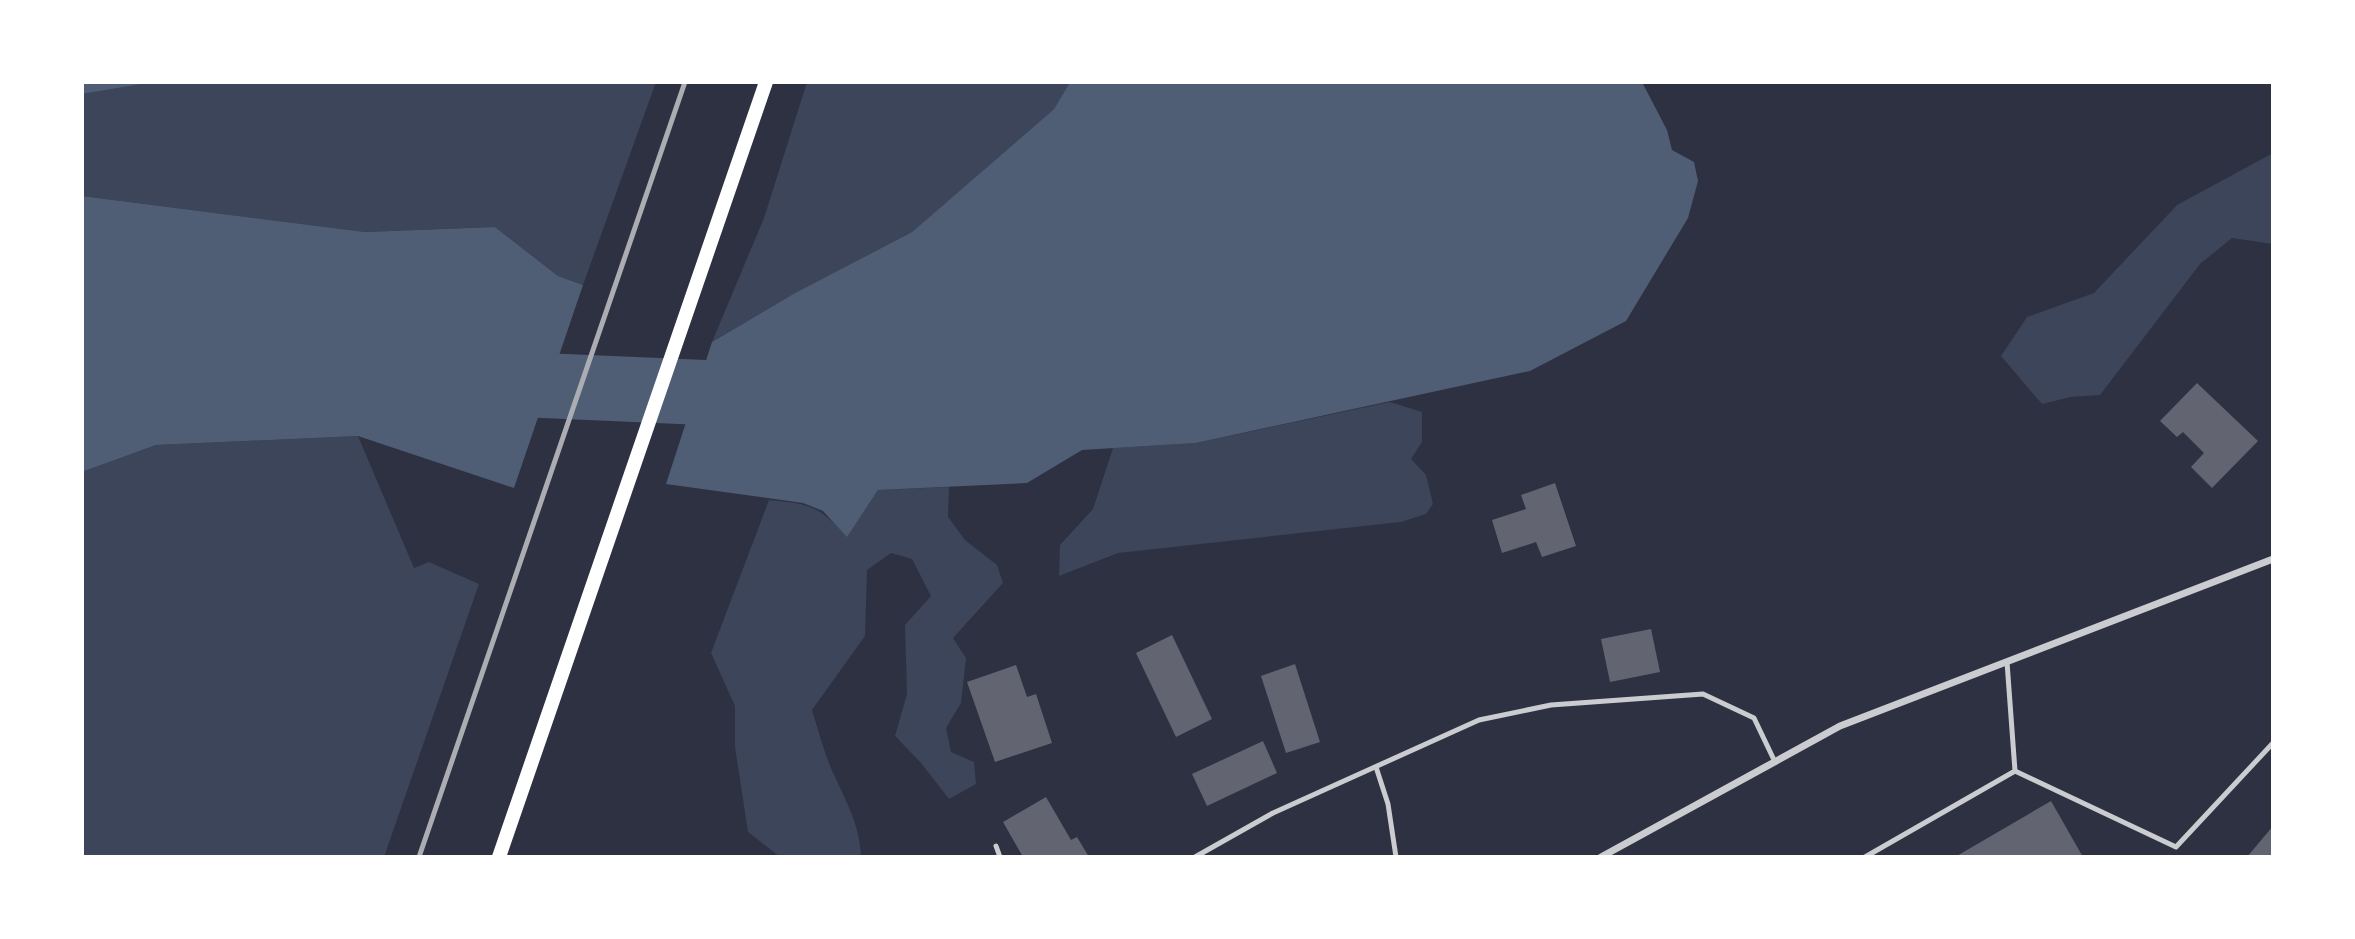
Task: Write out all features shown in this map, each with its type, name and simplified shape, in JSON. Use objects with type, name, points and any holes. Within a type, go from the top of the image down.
[{"type":"main road","points":[[499,857],[766,82]]},
{"type":"street","points":[[1601,857],[1840,726],[2273,559]]},
{"type":"lane","points":[[2007,662],[2015,771]]},
{"type":"lane","points":[[1195,857],[1273,813],[1479,720],[1551,705],[1703,694],[1754,718],[1775,762]]},
{"type":"lane","points":[[2015,771],[2176,847],[2273,743]]},
{"type":"lane","points":[[1376,767],[1388,804],[1396,857]]},
{"type":"lane","points":[[1865,857],[2015,771]]},
{"type":"lane","points":[[996,846],[1000,857]]},
{"type":"shaded area","points":[[82,82],[154,82],[82,94]]},
{"type":"shaded area","points":[[154,82],[656,82],[583,285],[558,276],[495,227],[365,232],[82,196],[82,94]]},
{"type":"shaded area","points":[[807,82],[1070,82],[1054,109],[912,232],[795,293],[712,342],[764,218]]},
{"type":"shaded area","points":[[1070,82],[1642,82],[1667,130],[1672,150],[1694,162],[1698,181],[1688,218],[1626,321],[1530,371],[1196,443],[1082,450],[1027,483],[878,490],[847,537],[823,511],[803,503],[666,484],[712,342],[795,293],[912,232],[1054,109]]},
{"type":"shaded area","points":[[2273,153],[2273,244],[2232,238],[2200,264],[2100,395],[2071,397],[2042,404],[2001,356],[2027,317],[2094,293],[2177,205]]},
{"type":"shaded area","points":[[82,196],[365,232],[495,227],[558,276],[583,285],[514,488],[358,436],[156,445],[82,472]]},
{"type":"shaded area","points":[[1390,402],[1422,412],[1422,442],[1411,459],[1426,475],[1433,504],[1426,514],[1401,522],[1118,553],[1059,576],[1060,545],[1093,509],[1113,448],[1196,443]]},
{"type":"shaded area","points":[[358,436],[414,568],[429,562],[479,584],[384,857],[82,857],[82,472],[156,445]]},
{"type":"shaded area","points":[[949,487],[948,517],[965,540],[997,565],[1003,583],[953,638],[966,658],[961,703],[946,728],[951,752],[974,762],[976,784],[949,799],[921,763],[895,736],[907,694],[905,625],[931,596],[912,559],[891,553],[867,570],[865,636],[812,710],[828,761],[858,833],[861,857],[780,857],[748,832],[735,747],[735,706],[711,653],[769,500],[813,508],[829,518],[847,536],[878,490]]},
{"type":"building","points":[[2197,383],[2258,441],[2212,488],[2191,467],[2204,453],[2183,432],[2177,437],[2160,421]]},
{"type":"building","points":[[1555,483],[1576,546],[1542,557],[1536,542],[1502,553],[1492,520],[1526,509],[1521,495]]},
{"type":"building","points":[[1651,629],[1660,672],[1610,682],[1601,639]]},
{"type":"building","points":[[1172,635],[1212,719],[1176,737],[1136,653]]},
{"type":"building","points":[[1295,664],[1320,742],[1286,753],[1261,676]]},
{"type":"building","points":[[1016,665],[1027,697],[1036,694],[1052,743],[995,762],[967,682]]},
{"type":"building","points":[[1263,741],[1277,773],[1207,806],[1192,774]]},
{"type":"building","points":[[1046,797],[1071,840],[1077,837],[1089,857],[1023,857],[1003,822]]},
{"type":"building","points":[[2051,801],[2083,857],[1955,857]]},
{"type":"building","points":[[2273,826],[2273,857],[2247,857]]},
{"type":"waterway","points":[[460,382],[785,396]]},
{"type":"railway","points":[[419,857],[685,82]]}]
